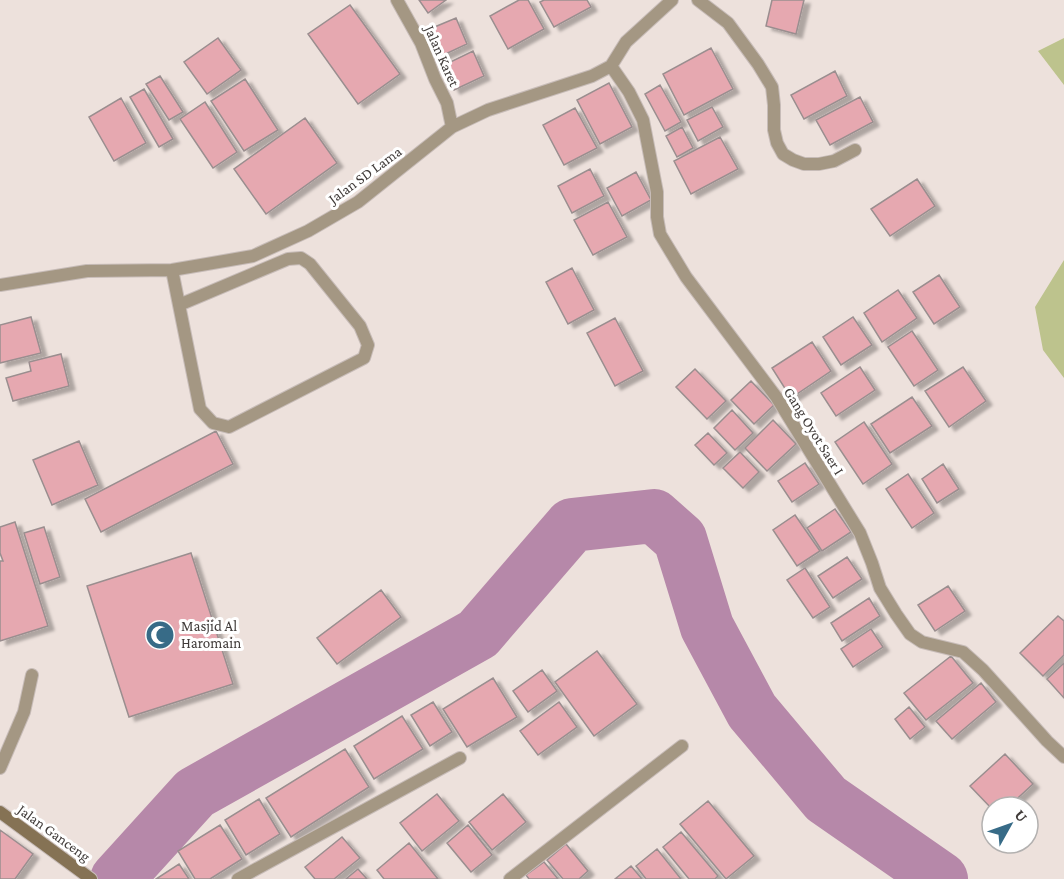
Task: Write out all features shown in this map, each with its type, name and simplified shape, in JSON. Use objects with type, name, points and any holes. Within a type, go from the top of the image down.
[{"type":"street","name":"Jalan Karet","points":[[397,0],[421,42],[447,103],[452,127]]},
{"type":"street","points":[[611,66],[626,42],[672,0]]},
{"type":"street","points":[[698,0],[728,23],[772,87],[774,130],[783,154],[804,164],[819,164],[834,161],[855,150]]},
{"type":"street","name":"Jalan SD Lama","points":[[0,285],[87,271],[172,270],[253,256],[308,231],[358,202],[452,127],[488,110],[592,76],[611,66]]},
{"type":"street","name":"Gang Oyot Saer I","points":[[611,66],[629,92],[643,120],[657,192],[660,234],[686,278],[777,398],[860,533],[880,588],[896,614],[910,634],[922,642],[963,652],[983,670],[1064,758]]},
{"type":"street","points":[[172,270],[179,305],[200,409],[213,423],[229,427],[364,358],[368,345],[360,326],[310,264],[301,258],[288,259],[179,305]]},
{"type":"street","points":[[0,768],[24,712],[32,675]]},
{"type":"street","points":[[510,879],[682,746]]},
{"type":"street","points":[[238,879],[460,758]]},
{"type":"street","name":"Jalan Ganceng","points":[[0,812],[86,876]]},
{"type":"green space","points":[[1064,38],[1064,85],[1038,51]]},
{"type":"green space","points":[[1064,260],[1064,378],[1043,350],[1035,307]]},
{"type":"building","points":[[419,0],[446,0],[428,13]]},
{"type":"building","points":[[519,0],[528,0],[544,29],[508,49],[490,16]]},
{"type":"building","points":[[544,0],[587,0],[591,7],[554,27],[540,2]]},
{"type":"building","points":[[772,0],[804,0],[796,34],[766,26]]},
{"type":"building","points":[[350,5],[400,74],[358,104],[308,34]]},
{"type":"building","points":[[456,18],[467,44],[437,58],[425,31]]},
{"type":"building","points":[[218,38],[241,70],[207,94],[184,62]]},
{"type":"building","points":[[711,48],[733,89],[684,115],[663,74]]},
{"type":"building","points":[[473,51],[484,76],[454,90],[442,66]]},
{"type":"building","points":[[835,71],[847,96],[804,119],[791,95]]},
{"type":"building","points":[[160,76],[183,112],[169,120],[146,84]]},
{"type":"building","points":[[245,79],[278,130],[244,151],[211,101]]},
{"type":"building","points":[[609,83],[632,127],[600,144],[577,100]]},
{"type":"building","points":[[660,85],[681,122],[665,131],[645,94]]},
{"type":"building","points":[[144,89],[173,139],[159,147],[130,97]]},
{"type":"building","points":[[860,97],[873,122],[830,145],[816,120]]},
{"type":"building","points":[[121,98],[146,143],[114,161],[89,117]]},
{"type":"building","points":[[205,102],[237,152],[213,168],[180,119]]},
{"type":"building","points":[[712,107],[723,127],[698,141],[687,120]]},
{"type":"building","points":[[575,108],[597,148],[564,165],[543,125]]},
{"type":"building","points":[[305,118],[337,163],[266,214],[234,169]]},
{"type":"building","points":[[682,127],[693,148],[677,157],[666,136]]},
{"type":"building","points":[[720,137],[738,169],[691,194],[674,161]]},
{"type":"building","points":[[590,169],[604,196],[572,213],[558,186]]},
{"type":"building","points":[[636,172],[651,200],[622,216],[607,188]]},
{"type":"building","points":[[917,179],[935,206],[890,236],[871,209]]},
{"type":"building","points":[[608,202],[627,237],[593,255],[574,220]]},
{"type":"building","points":[[572,268],[594,310],[568,324],[546,282]]},
{"type":"building","points":[[939,275],[960,307],[934,324],[913,292]]},
{"type":"building","points":[[898,290],[917,318],[882,342],[864,313]]},
{"type":"building","points":[[31,317],[41,353],[0,363],[0,325]]},
{"type":"building","points":[[853,317],[872,345],[841,365],[823,337]]},
{"type":"building","points":[[615,318],[643,371],[615,386],[587,333]]},
{"type":"building","points":[[912,331],[938,370],[914,386],[888,347]]},
{"type":"building","points":[[812,342],[831,371],[791,398],[772,368]]},
{"type":"building","points":[[61,354],[69,386],[13,401],[6,378],[31,371],[29,362]]},
{"type":"building","points":[[860,367],[875,390],[836,416],[821,393]]},
{"type":"building","points":[[963,367],[986,401],[949,427],[925,391]]},
{"type":"building","points":[[695,369],[726,401],[707,419],[676,387]]},
{"type":"building","points":[[751,381],[774,405],[754,424],[731,400]]},
{"type":"building","points":[[912,397],[932,426],[890,453],[871,424]]},
{"type":"building","points":[[732,410],[753,433],[735,450],[714,428]]},
{"type":"building","points":[[773,420],[796,444],[767,471],[745,448]]},
{"type":"building","points":[[864,422],[892,464],[863,484],[835,442]]},
{"type":"building","points":[[216,431],[233,464],[101,532],[85,499]]},
{"type":"building","points":[[708,433],[727,453],[714,465],[695,445]]},
{"type":"building","points":[[79,441],[98,485],[52,505],[33,460]]},
{"type":"building","points":[[740,452],[759,472],[743,488],[723,468]]},
{"type":"building","points":[[805,463],[819,484],[792,502],[778,481]]},
{"type":"building","points":[[943,464],[959,489],[937,503],[922,479]]},
{"type":"building","points":[[908,474],[934,513],[912,528],[886,489]]},
{"type":"building","points":[[835,509],[851,532],[822,551],[807,528]]},
{"type":"building","points":[[795,515],[820,551],[797,566],[773,530]]},
{"type":"building","points":[[15,522],[48,626],[0,641],[0,561],[3,561],[0,553],[0,527]]},
{"type":"building","points":[[44,527],[60,577],[40,584],[24,533]]},
{"type":"building","name":"Masjid Al Haromain","points":[[191,553],[233,684],[129,717],[87,586]]},
{"type":"building","points":[[847,557],[862,579],[833,598],[818,576]]},
{"type":"building","points":[[805,568],[830,607],[813,618],[787,580]]},
{"type":"building","points":[[948,586],[965,611],[935,631],[918,605]]},
{"type":"building","points":[[381,590],[401,617],[337,664],[317,638]]},
{"type":"building","points":[[869,598],[880,616],[842,641],[831,623]]},
{"type":"building","points":[[1058,616],[1064,621],[1064,655],[1043,676],[1020,653]]},
{"type":"building","points":[[871,629],[883,647],[853,667],[841,649]]},
{"type":"building","points":[[597,651],[637,704],[594,736],[555,682]]},
{"type":"building","points":[[951,656],[973,683],[926,720],[904,693]]},
{"type":"building","points":[[1064,663],[1064,698],[1047,679]]},
{"type":"building","points":[[542,670],[557,691],[528,712],[513,691]]},
{"type":"building","points":[[493,678],[517,717],[467,747],[443,709]]},
{"type":"building","points":[[981,683],[996,702],[952,739],[936,721]]},
{"type":"building","points":[[433,702],[452,732],[430,746],[411,715]]},
{"type":"building","points":[[559,702],[577,727],[538,755],[520,731]]},
{"type":"building","points":[[909,707],[925,727],[910,739],[895,719]]},
{"type":"building","points":[[402,716],[423,749],[374,779],[354,746]]},
{"type":"building","points":[[345,749],[369,787],[291,837],[266,798]]},
{"type":"building","points":[[1005,754],[1033,784],[1021,795],[980,796],[970,786]]},
{"type":"building","points":[[437,794],[459,821],[422,851],[400,823]]},
{"type":"building","points":[[503,794],[526,822],[492,850],[469,822]]},
{"type":"building","points":[[259,799],[280,834],[246,855],[225,820]]},
{"type":"building","points":[[708,801],[754,856],[726,879],[680,824]]},
{"type":"building","points":[[220,825],[242,859],[210,879],[195,879],[178,851]]},
{"type":"building","points":[[468,825],[492,855],[471,872],[447,843]]},
{"type":"building","points":[[0,830],[33,854],[15,879],[0,879]]},
{"type":"building","points":[[681,832],[718,876],[715,879],[689,879],[663,847]]},
{"type":"building","points":[[342,837],[360,858],[334,879],[315,879],[305,867]]},
{"type":"building","points":[[409,843],[438,879],[384,879],[377,870]]},
{"type":"building","points":[[566,844],[588,871],[579,879],[563,879],[547,860]]},
{"type":"building","points":[[657,849],[681,879],[646,879],[636,866]]},
{"type":"building","points":[[544,862],[558,879],[529,879],[526,875]]},
{"type":"building","points":[[179,864],[189,879],[156,879]]},
{"type":"building","points":[[631,866],[642,879],[615,879]]},
{"type":"building","points":[[358,869],[367,879],[346,879]]},
{"type":"waterway","points":[[117,879],[195,793],[478,634],[572,525],[654,516],[680,539],[707,627],[752,711],[826,799],[941,879]]},
{"type":"place","name":"Masjid Al Haromain","points":[[160,635]]}]
